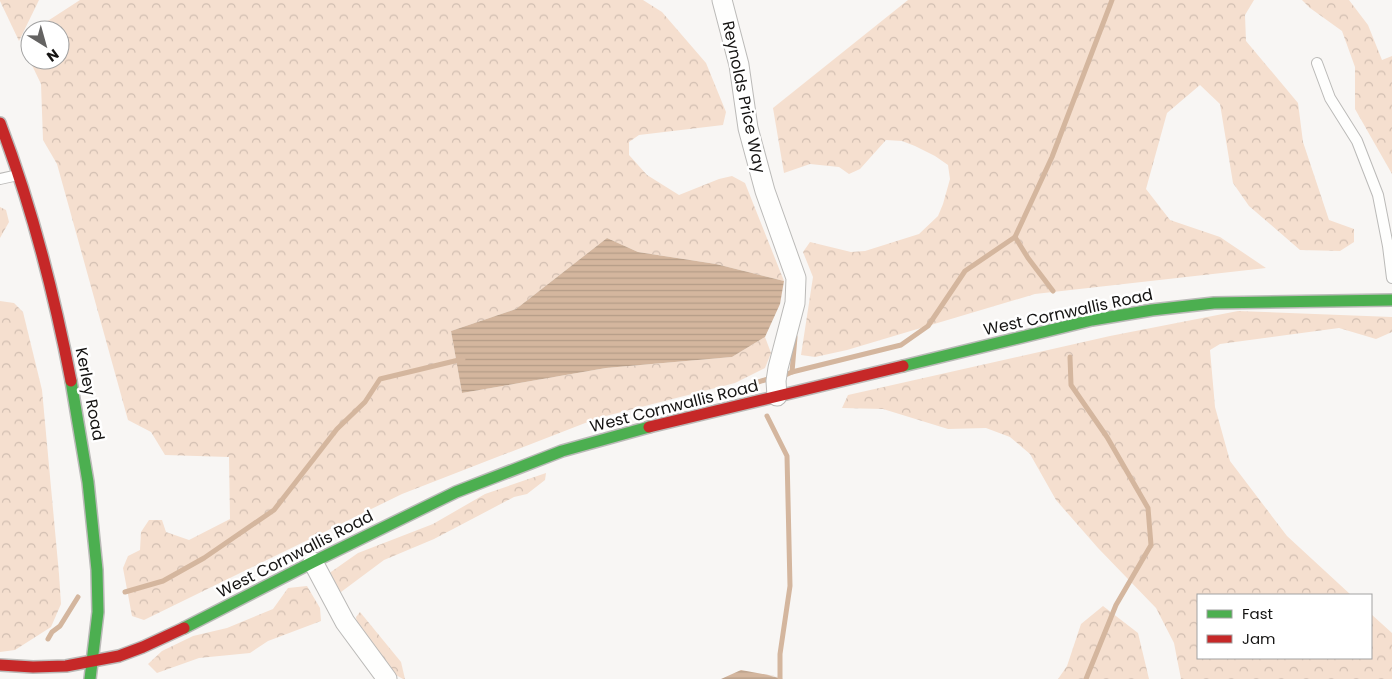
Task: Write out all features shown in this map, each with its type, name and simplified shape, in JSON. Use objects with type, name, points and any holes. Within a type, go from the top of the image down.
[{"type":"street","name":"Reynolds Price Way","points":[[722,0],[739,65],[748,128],[765,191],[796,278],[795,303],[778,368],[776,381],[777,396]]},
{"type":"street","name":"Kerley Road","points":[[0,123],[12,152],[49,277],[80,427],[93,520],[98,604],[90,679]]},
{"type":"street","name":"West Cornwallis Road","points":[[0,665],[66,666],[119,656],[198,622],[313,562],[456,492],[562,451],[645,428],[1092,320],[1152,310],[1214,303],[1392,300]]},
{"type":"street","points":[[313,562],[345,622],[387,679]]},
{"type":"lane","points":[[1317,63],[1330,98],[1357,141],[1378,194],[1392,278]]},
{"type":"lane","points":[[0,179],[19,175]]},
{"type":"green space","points":[[39,0],[29,20],[20,20],[19,41],[0,1]]},
{"type":"green space","points":[[80,0],[643,0],[662,12],[706,63],[726,112],[723,125],[639,135],[629,142],[629,155],[647,175],[679,195],[719,179],[732,176],[745,183],[784,281],[716,264],[638,252],[607,238],[516,309],[451,331],[462,393],[606,368],[732,357],[765,337],[771,353],[765,368],[735,383],[598,418],[402,494],[144,620],[132,616],[123,568],[128,556],[140,550],[141,532],[149,520],[162,520],[166,532],[189,540],[230,519],[229,457],[165,455],[151,432],[128,420],[57,164],[43,140],[41,84],[34,70],[70,70],[70,20],[49,20]]},
{"type":"green space","points":[[908,0],[1254,0],[1245,15],[1246,41],[1298,103],[1303,142],[1329,220],[1354,229],[1354,242],[1340,251],[1300,250],[1249,206],[1233,183],[1220,104],[1200,85],[1167,113],[1146,189],[1170,220],[1220,237],[1266,268],[1035,294],[847,350],[815,357],[801,355],[813,277],[803,252],[810,242],[851,252],[865,251],[919,234],[938,216],[950,179],[948,165],[935,156],[902,141],[886,140],[860,169],[849,174],[839,167],[810,164],[784,173],[773,108]]},
{"type":"green space","points":[[1302,0],[1349,0],[1368,25],[1382,60],[1392,56],[1392,174],[1355,109],[1355,67],[1342,31]]},
{"type":"green space","points":[[0,207],[6,210],[9,222],[0,238]]},
{"type":"green space","points":[[0,301],[14,303],[23,312],[42,390],[61,604],[51,627],[15,650],[0,652]]},
{"type":"green space","points":[[1238,311],[1392,317],[1392,332],[1376,339],[1339,328],[1220,344],[1210,350],[1215,407],[1230,461],[1287,536],[1350,594],[1197,594],[1197,659],[1372,659],[1372,615],[1392,633],[1392,679],[1181,679],[1174,643],[1156,608],[1098,548],[1056,500],[1030,454],[1010,437],[986,428],[948,429],[883,409],[842,408],[848,395],[1110,336]]},
{"type":"green space","points":[[546,473],[545,480],[527,494],[514,497],[434,539],[384,560],[341,592],[336,590],[328,574],[358,553],[433,524],[485,494]]},
{"type":"green space","points":[[307,586],[320,608],[321,621],[268,641],[250,653],[199,658],[157,673],[148,664],[162,651],[193,636],[227,628],[273,609],[288,588]]},
{"type":"green space","points":[[1103,606],[1138,633],[1149,679],[1058,679],[1067,666],[1081,624]]},
{"type":"green space","points":[[360,612],[401,662],[405,679],[387,670],[357,624],[356,617]]},
{"type":"shaded area","points":[[607,238],[638,252],[716,264],[784,281],[780,304],[765,337],[732,357],[606,368],[462,393],[451,331],[516,309]]},
{"type":"shaded area","points":[[741,670],[780,677],[767,675],[783,679],[721,679]]},
{"type":"waterway","points":[[783,376],[792,372],[901,345],[928,326],[965,271],[1015,237],[1052,157],[1112,0]]},
{"type":"waterway","points":[[1015,237],[1053,291]]},
{"type":"waterway","points":[[792,372],[795,337]]},
{"type":"waterway","points":[[1070,357],[1071,385],[1107,437],[1148,508],[1151,545],[1116,605],[1086,679]]},
{"type":"waterway","points":[[125,592],[163,581],[204,558],[274,510],[337,429],[365,402],[380,379],[463,359]]},
{"type":"waterway","points":[[756,385],[755,383],[768,379]]},
{"type":"waterway","points":[[767,416],[787,456],[790,586],[780,654],[780,679]]},
{"type":"waterway","points":[[48,639],[52,632],[60,626],[78,597]]},
{"type":"traffic: fast","points":[[903,366],[1092,320],[1152,310],[1214,303],[1392,300]]},
{"type":"traffic: fast","points":[[71,381],[88,482],[97,570],[98,612],[90,679]]},
{"type":"traffic: fast","points":[[184,628],[456,492],[562,451],[649,427]]},
{"type":"traffic: jam","points":[[0,123],[12,155],[41,250],[71,381]]},
{"type":"traffic: jam","points":[[649,427],[903,366]]},
{"type":"traffic: jam","points":[[0,665],[66,666],[119,656],[184,628]]}]
